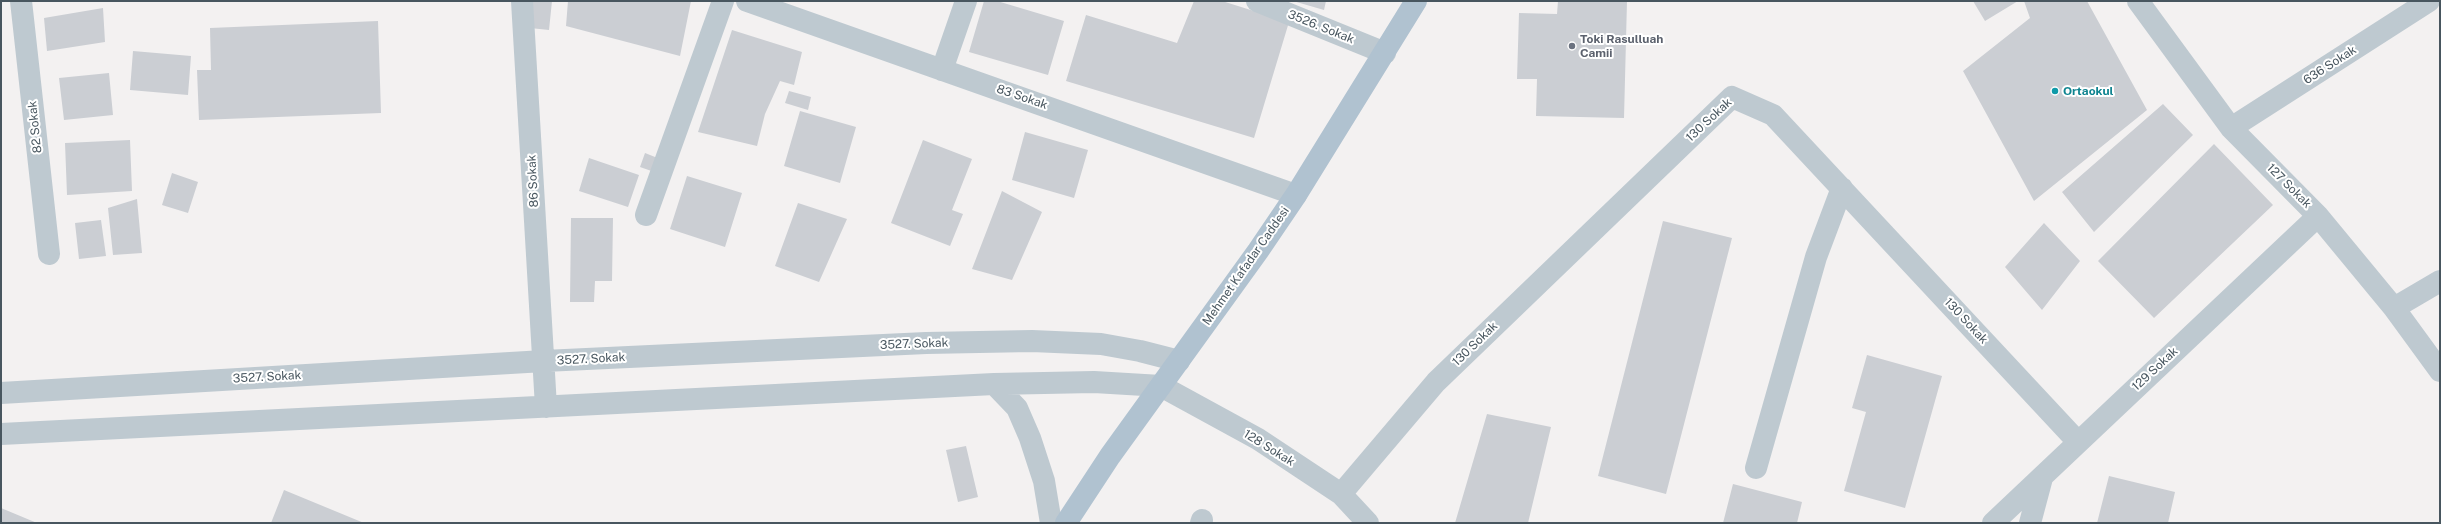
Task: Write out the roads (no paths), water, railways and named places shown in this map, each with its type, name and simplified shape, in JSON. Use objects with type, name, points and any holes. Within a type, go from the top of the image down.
[{"type":"main road","name":"Mehmet Kafadar Caddesi","points":[[1066,523],[1110,456],[1296,195],[1416,1]]},
{"type":"street","name":"82 Sokak","points":[[21,1],[49,254]]},
{"type":"street","name":"86 Sokak","points":[[522,1],[546,407]]},
{"type":"street","points":[[646,215],[723,1]]},
{"type":"street","name":"83 Sokak","points":[[747,1],[1296,195]]},
{"type":"street","points":[[942,70],[966,1]]},
{"type":"street","name":"3526. Sokak","points":[[1257,1],[1385,53]]},
{"type":"street","name":"127 Sokak","points":[[2138,1],[2231,128],[2318,216],[2394,308],[2440,371]]},
{"type":"street","name":"636 Sokak","points":[[2231,128],[2429,1]]},
{"type":"street","name":"130 Sokak","points":[[1341,494],[1436,382],[1732,97],[1773,115],[2078,442]]},
{"type":"street","points":[[1756,468],[1816,256],[1842,188]]},
{"type":"street","name":"129 Sokak","points":[[1993,523],[2318,216]]},
{"type":"street","points":[[2394,308],[2440,281]]},
{"type":"street","name":"3527. Sokak","points":[[1,393],[544,361],[918,344],[1032,341],[1101,344],[1140,351],[1179,361]]},
{"type":"street","points":[[1,434],[994,384],[1094,382],[1161,386]]},
{"type":"street","points":[[994,384],[1017,408],[1030,438],[1044,481],[1051,523]]},
{"type":"street","name":"128 Sokak","points":[[1161,386],[1258,439],[1341,494],[1368,523]]},
{"type":"street","points":[[2030,523],[2042,478]]},
{"type":"place","name":"Toki Rasulluah Camii","points":[[1572,46]]},
{"type":"place","name":"Ortaokul","points":[[2055,91]]}]
